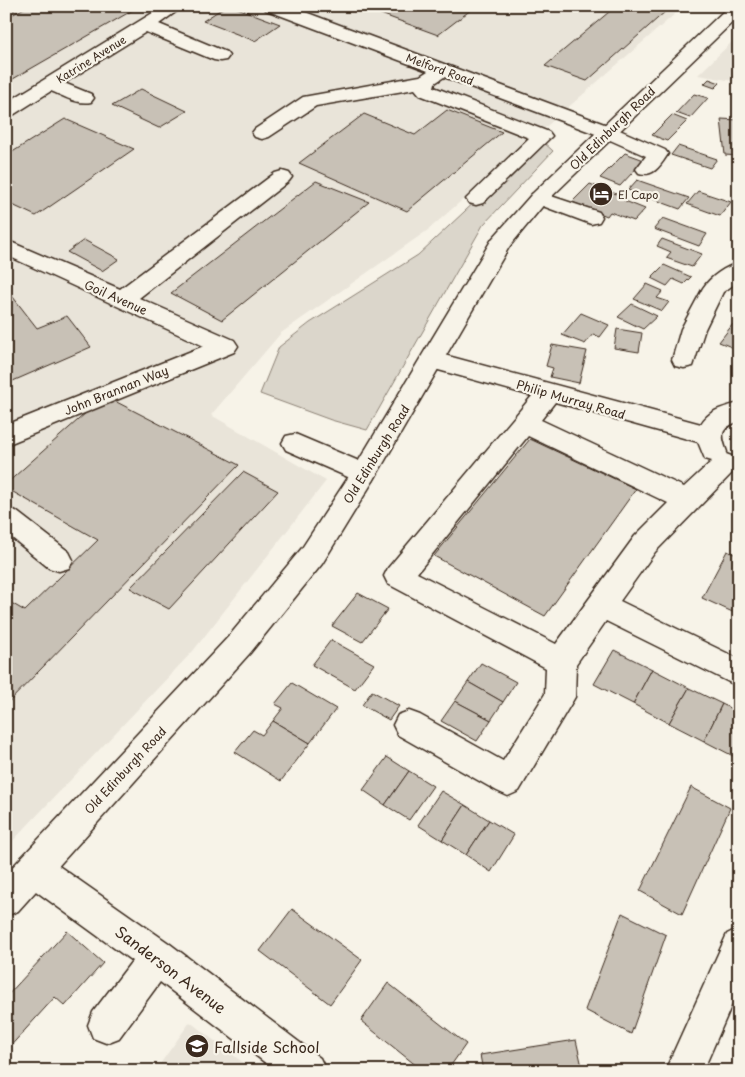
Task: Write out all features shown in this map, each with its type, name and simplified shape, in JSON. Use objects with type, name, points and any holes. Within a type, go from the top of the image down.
[{"type":"street","name":"Katrine Avenue","points":[[6,111],[176,6]]},
{"type":"street","name":"Melford Road","points":[[272,6],[433,76],[608,132],[658,154],[646,169]]},
{"type":"street","points":[[301,17],[318,6]]},
{"type":"street","name":"Old Edinburgh Road","points":[[6,899],[240,644],[312,556],[433,360],[500,244],[539,198],[739,6]]},
{"type":"street","points":[[145,26],[220,56]]},
{"type":"street","points":[[262,133],[310,102],[433,76]]},
{"type":"street","points":[[433,76],[424,89],[542,136],[476,199]]},
{"type":"street","points":[[51,84],[84,98]]},
{"type":"street","points":[[122,299],[282,177]]},
{"type":"street","points":[[539,198],[591,217]]},
{"type":"street","name":"Goil Avenue","points":[[6,247],[226,346]]},
{"type":"street","points":[[684,360],[693,329],[714,288],[739,270]]},
{"type":"street","name":"John Brannan Way","points":[[6,436],[50,416],[226,346]]},
{"type":"street","name":"Philip Murray Road","points":[[433,360],[709,436]]},
{"type":"street","points":[[549,393],[398,576],[561,661]]},
{"type":"street","points":[[409,725],[508,781],[560,697],[561,661],[600,605],[645,544],[687,500],[732,467],[715,453],[709,442],[709,436],[712,426],[721,417],[739,412]]},
{"type":"street","points":[[524,423],[687,500]]},
{"type":"street","points":[[295,443],[364,474]]},
{"type":"street","points":[[6,518],[59,560]]},
{"type":"street","points":[[600,605],[739,674]]},
{"type":"street","name":"Sanderson Avenue","points":[[34,869],[157,957],[307,1071]]},
{"type":"street","points":[[684,1071],[739,946]]},
{"type":"street","points":[[106,1025],[157,957]]},
{"type":"shaded area","points":[[6,6],[684,6],[428,230],[281,333],[211,415],[326,481],[193,651],[6,848]]},
{"type":"shaded area","points":[[739,35],[739,82],[698,75]]},
{"type":"shaded area","points":[[541,140],[553,151],[483,225],[367,430],[331,420],[260,394],[279,347],[310,323],[418,255]]},
{"type":"shaded area","name":"Fallside School","points":[[190,1022],[254,1071],[155,1071]]},
{"type":"building","points":[[28,6],[140,6],[6,83],[6,18]]},
{"type":"building","points":[[226,6],[232,6],[280,24],[255,41],[203,21]]},
{"type":"building","points":[[359,6],[476,6],[438,35]]},
{"type":"building","points":[[616,6],[653,6],[666,11],[587,81],[545,66]]},
{"type":"building","points":[[709,79],[720,83],[715,88],[704,84]]},
{"type":"building","points":[[141,89],[187,111],[159,128],[112,106]]},
{"type":"building","points":[[694,94],[708,98],[690,118],[676,113]]},
{"type":"building","points":[[447,110],[502,132],[407,211],[299,163],[364,114],[415,135]]},
{"type":"building","points":[[672,115],[687,121],[667,141],[652,135]]},
{"type":"building","points":[[65,119],[134,149],[36,216],[6,202],[6,156]]},
{"type":"building","points":[[721,119],[739,120],[739,156],[725,155]]},
{"type":"building","points":[[678,146],[717,159],[710,168],[671,155]]},
{"type":"building","points":[[625,153],[644,160],[620,186],[600,178]]},
{"type":"building","points":[[637,180],[689,198],[680,209],[628,190]]},
{"type":"building","points":[[316,181],[369,202],[222,320],[171,293]]},
{"type":"building","points":[[590,184],[627,198],[625,201],[645,209],[634,221],[610,212],[607,216],[572,202]]},
{"type":"building","points":[[698,191],[731,202],[720,216],[687,204]]},
{"type":"building","points":[[663,218],[707,234],[699,246],[654,229]]},
{"type":"building","points":[[662,239],[702,254],[692,267],[666,258],[671,252],[657,246]]},
{"type":"building","points":[[84,240],[119,259],[102,271],[67,252]]},
{"type":"building","points":[[664,265],[691,277],[684,284],[673,279],[667,286],[651,278]]},
{"type":"building","points":[[647,284],[663,291],[657,298],[669,302],[662,311],[634,299]]},
{"type":"building","points":[[6,288],[37,328],[67,316],[91,347],[6,384]]},
{"type":"building","points":[[632,304],[657,316],[643,329],[618,317]]},
{"type":"building","points":[[581,313],[609,325],[600,337],[593,334],[585,344],[562,335]]},
{"type":"building","points":[[733,324],[739,327],[739,350],[719,342]]},
{"type":"building","points":[[617,329],[642,333],[639,352],[614,348]]},
{"type":"building","points":[[552,345],[587,351],[579,383],[550,377],[553,368],[546,366]]},
{"type":"building","points":[[105,396],[239,465],[6,705],[6,600],[25,611],[98,540],[6,488],[6,484]]},
{"type":"building","points":[[530,439],[636,489],[545,616],[434,556]]},
{"type":"building","points":[[243,472],[278,491],[169,609],[130,588]]},
{"type":"building","points":[[727,551],[739,556],[739,615],[702,598]]},
{"type":"building","points":[[358,593],[388,609],[362,642],[332,626]]},
{"type":"building","points":[[331,640],[374,664],[355,689],[312,665]]},
{"type":"building","points":[[614,650],[652,669],[633,704],[594,684]]},
{"type":"building","points":[[481,663],[516,682],[503,702],[468,682]]},
{"type":"building","points":[[652,669],[689,688],[669,723],[633,704]]},
{"type":"building","points":[[468,682],[503,702],[491,720],[455,701]]},
{"type":"building","points":[[292,683],[336,709],[310,743],[273,721],[283,708],[275,704]]},
{"type":"building","points":[[689,688],[722,704],[704,741],[669,723]]},
{"type":"building","points":[[372,691],[399,706],[389,720],[362,705]]},
{"type":"building","points":[[455,701],[491,720],[477,741],[441,721]]},
{"type":"building","points":[[722,704],[739,713],[739,759],[704,741]]},
{"type":"building","points":[[273,721],[310,743],[281,781],[235,752],[253,730],[262,735]]},
{"type":"building","points":[[387,757],[409,771],[385,805],[363,790]]},
{"type":"building","points":[[409,771],[433,786],[409,820],[385,805]]},
{"type":"building","points":[[691,787],[730,808],[682,914],[640,891]]},
{"type":"building","points":[[441,791],[465,805],[442,840],[418,825]]},
{"type":"building","points":[[465,805],[489,820],[466,855],[442,840]]},
{"type":"building","points":[[489,820],[514,835],[491,872],[466,855]]},
{"type":"building","points":[[292,909],[362,960],[330,1004],[260,951]]},
{"type":"building","points":[[622,913],[666,935],[631,1034],[585,1010]]},
{"type":"building","points":[[67,931],[103,963],[65,1006],[55,997],[6,1051],[6,997]]},
{"type":"building","points":[[388,983],[466,1044],[447,1071],[423,1071],[361,1021]]},
{"type":"building","points":[[576,1040],[583,1071],[483,1071],[480,1055]]},
{"type":"place","name":"El Capo","points":[[601,194]]},
{"type":"place","name":"Fallside School","points":[[197,1046]]}]
